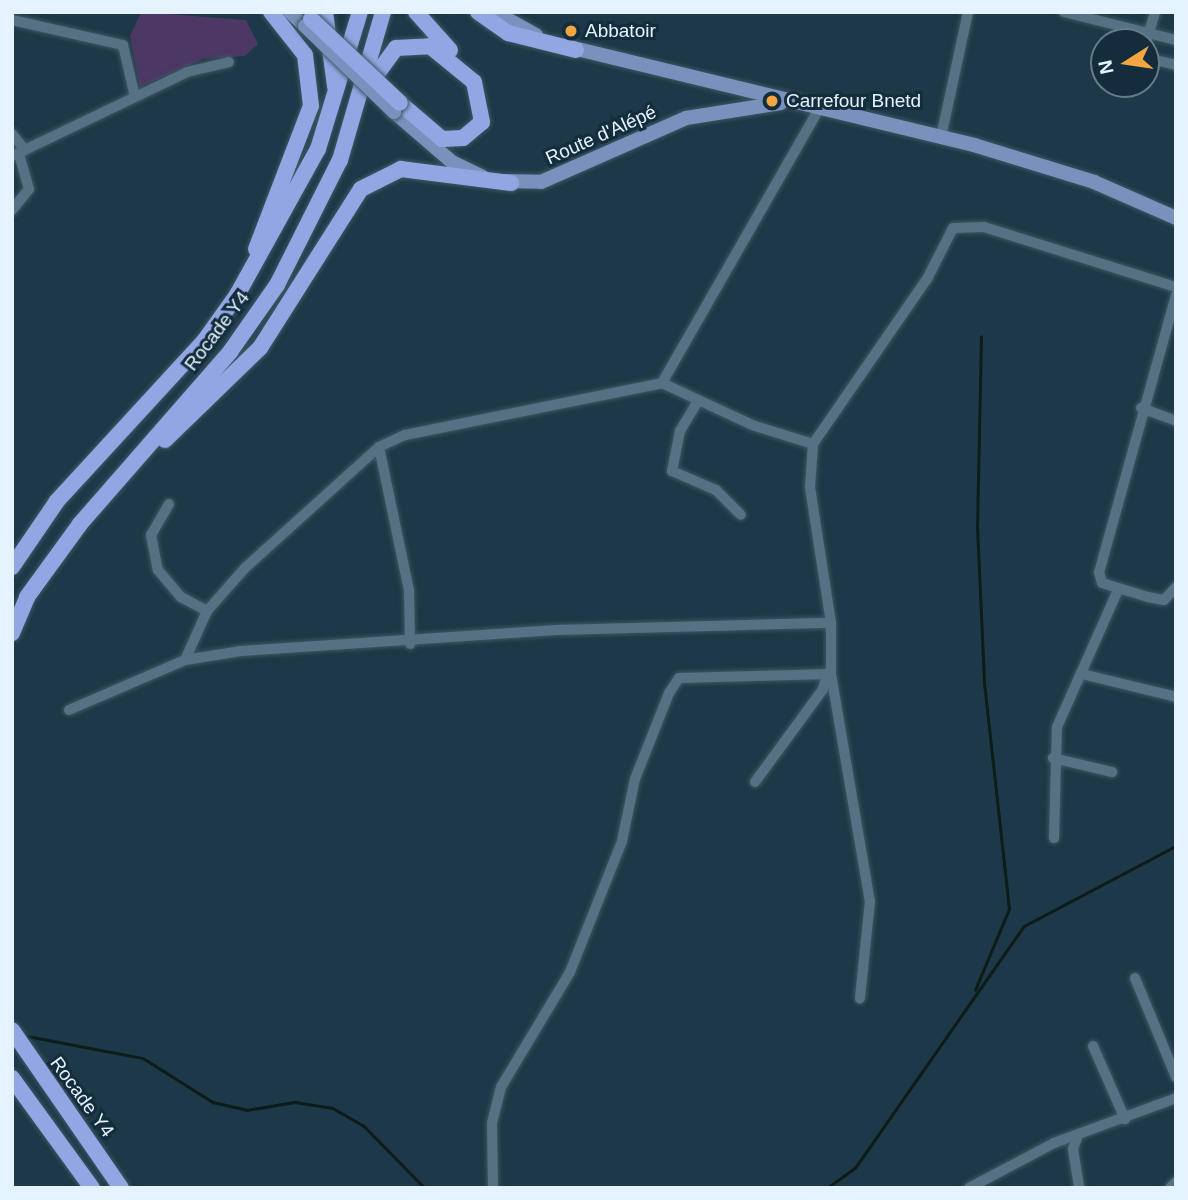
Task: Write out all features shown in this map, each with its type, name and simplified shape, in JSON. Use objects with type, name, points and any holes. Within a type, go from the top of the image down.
[{"type":"highway","points":[[237,295],[311,106],[305,55],[271,12]]},
{"type":"highway","name":"Rocade Y4","points":[[12,567],[57,501],[205,340],[237,295],[292,205],[336,92],[360,12]]},
{"type":"highway","name":"Rocade Y4","points":[[12,633],[27,597],[80,524],[136,463],[230,352],[277,285],[340,160],[362,96],[383,12]]},
{"type":"highway","points":[[416,12],[491,94],[490,125],[479,140],[456,149],[429,144]]},
{"type":"highway","points":[[478,12],[509,33],[576,50]]},
{"type":"highway","points":[[311,18],[336,92]]},
{"type":"highway","points":[[311,18],[397,108],[442,139],[463,138],[482,122],[474,82],[420,43],[396,48],[362,96]]},
{"type":"highway","points":[[136,463],[220,393],[260,348],[361,189],[401,169],[511,184]]},
{"type":"highway","name":"Rocade Y4","points":[[12,1030],[39,1076],[121,1188]]},
{"type":"highway","points":[[12,1077],[92,1188]]},
{"type":"main road","points":[[290,12],[311,18]]},
{"type":"main road","name":"Route d'Alépé","points":[[495,12],[576,50],[821,105],[941,137],[1094,182],[1176,218]]},
{"type":"main road","name":"Route d'Alépé","points":[[397,108],[429,144],[479,176],[511,184],[561,176],[719,109],[821,105]]},
{"type":"street","points":[[941,137],[968,12]]},
{"type":"street","points":[[1069,13],[1118,28]]},
{"type":"street","points":[[12,20],[121,43],[135,97]]},
{"type":"street","points":[[19,153],[187,72],[229,62]]},
{"type":"street","points":[[662,383],[821,105]]},
{"type":"street","points":[[12,134],[29,189],[12,210]]},
{"type":"street","points":[[860,998],[870,901],[829,673],[831,623],[810,487],[813,444],[957,225],[984,227],[1176,287]]},
{"type":"street","points":[[1176,295],[1141,408],[1099,564],[1102,583],[1118,590],[1164,600],[1176,587]]},
{"type":"street","points":[[185,660],[208,611],[245,568],[379,447],[405,435],[662,383],[698,401],[813,444]]},
{"type":"street","points":[[698,401],[680,431],[672,471],[716,490],[741,515]]},
{"type":"street","points":[[1141,408],[1176,421]]},
{"type":"street","points":[[379,447],[409,590],[410,644]]},
{"type":"street","points":[[169,504],[150,542],[158,570],[181,597],[208,611]]},
{"type":"street","points":[[1054,838],[1053,758],[1057,727],[1118,590]]},
{"type":"street","points":[[69,710],[185,660],[279,647],[410,644],[556,630],[831,623]]},
{"type":"street","points":[[755,782],[823,689],[829,673]]},
{"type":"street","points":[[493,1188],[492,1123],[501,1087],[570,972],[622,841],[635,779],[669,693],[679,678],[829,673]]},
{"type":"street","points":[[1082,674],[1176,697]]},
{"type":"street","points":[[1053,758],[1112,772]]},
{"type":"street","points":[[1135,978],[1176,1077]]},
{"type":"street","points":[[1093,1046],[1125,1119]]},
{"type":"street","points":[[969,1188],[1054,1143],[1077,1138],[1176,1098]]},
{"type":"street","points":[[1077,1138],[1073,1149],[1079,1188]]},
{"type":"street","points":[[1170,1188],[1176,1182]]},
{"type":"shaded area","points":[[141,12],[246,20],[258,44],[245,56],[203,59],[140,87],[130,36]]},
{"type":"waterway","points":[[975,990],[1009,909],[984,681],[977,528],[981,337]]},
{"type":"waterway","points":[[827,1188],[855,1168],[1024,926],[1176,846]]},
{"type":"waterway","points":[[22,1035],[143,1058],[213,1102],[247,1110],[295,1102],[333,1108],[363,1125],[425,1188]]},
{"type":"place","name":"Abbatoir","points":[[571,31]]},
{"type":"place","name":"Carrefour Bnetd","points":[[772,101]]}]
